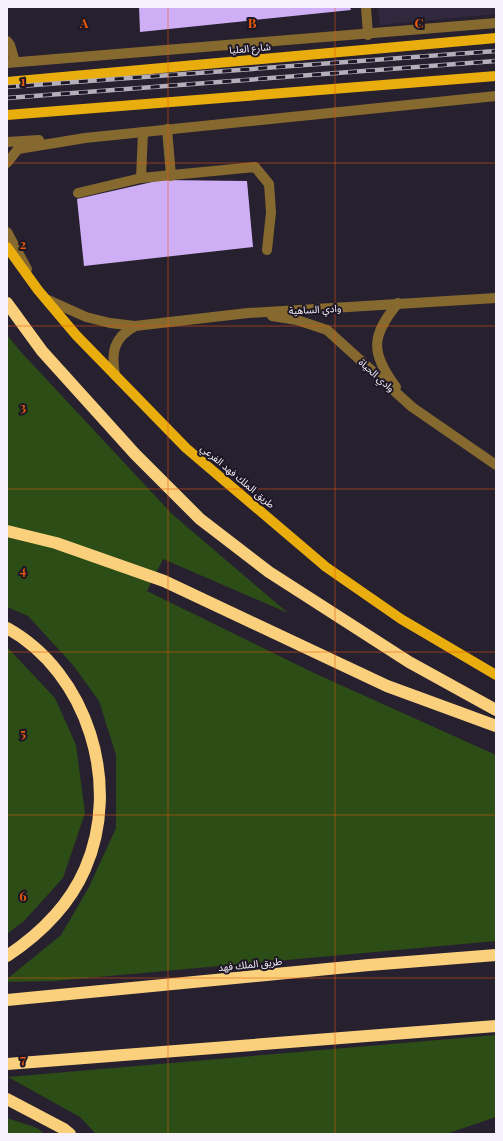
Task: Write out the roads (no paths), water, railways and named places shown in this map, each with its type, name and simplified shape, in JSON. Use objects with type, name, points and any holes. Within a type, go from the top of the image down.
[{"type":"highway","points":[[7,303],[42,351],[135,454],[200,519],[269,572],[295,589],[409,662],[496,710]]},
{"type":"highway","points":[[7,531],[56,543],[164,581],[387,686],[496,726]]},
{"type":"highway","points":[[7,628],[21,635],[56,670],[79,706],[90,731],[98,768],[100,805],[94,843],[85,869],[74,890],[60,910],[44,927],[22,946],[7,956]]},
{"type":"highway","name":"طريق الملك فهد","points":[[7,1000],[362,966],[496,955]]},
{"type":"highway","points":[[7,1064],[496,1026]]},
{"type":"highway","points":[[7,1099],[51,1122],[70,1134]]},
{"type":"main road","name":"شارع العليا","points":[[7,82],[496,38]]},
{"type":"main road","points":[[7,115],[496,76]]},
{"type":"main road","name":"طريق الملك فهد الفرعي","points":[[7,247],[38,290],[76,334],[186,448],[326,567],[402,619],[496,675]]},
{"type":"street","points":[[366,7],[368,34]]},
{"type":"street","points":[[7,41],[10,45],[11,63],[496,23]]},
{"type":"street","points":[[7,142],[85,138],[496,96]]},
{"type":"street","points":[[167,130],[171,176]]},
{"type":"street","points":[[141,178],[143,132]]},
{"type":"street","points":[[7,163],[18,149],[85,138]]},
{"type":"street","points":[[78,193],[141,178],[255,167],[269,184],[271,212],[267,250]]},
{"type":"street","points":[[7,232],[38,290]]},
{"type":"street","name":"وادي الساهية","points":[[46,299],[86,317],[110,323],[134,326],[248,313],[496,298]]},
{"type":"street","points":[[398,303],[384,320],[378,334],[377,356],[388,377],[412,407]]},
{"type":"street","name":"وادي الحياة","points":[[248,313],[297,320],[327,330],[412,407],[496,465]]},
{"type":"street","points":[[115,375],[112,359],[117,341],[126,330],[134,326]]},
{"type":"railway","points":[[7,87],[496,51]]},
{"type":"railway","points":[[7,98],[496,61]]}]
